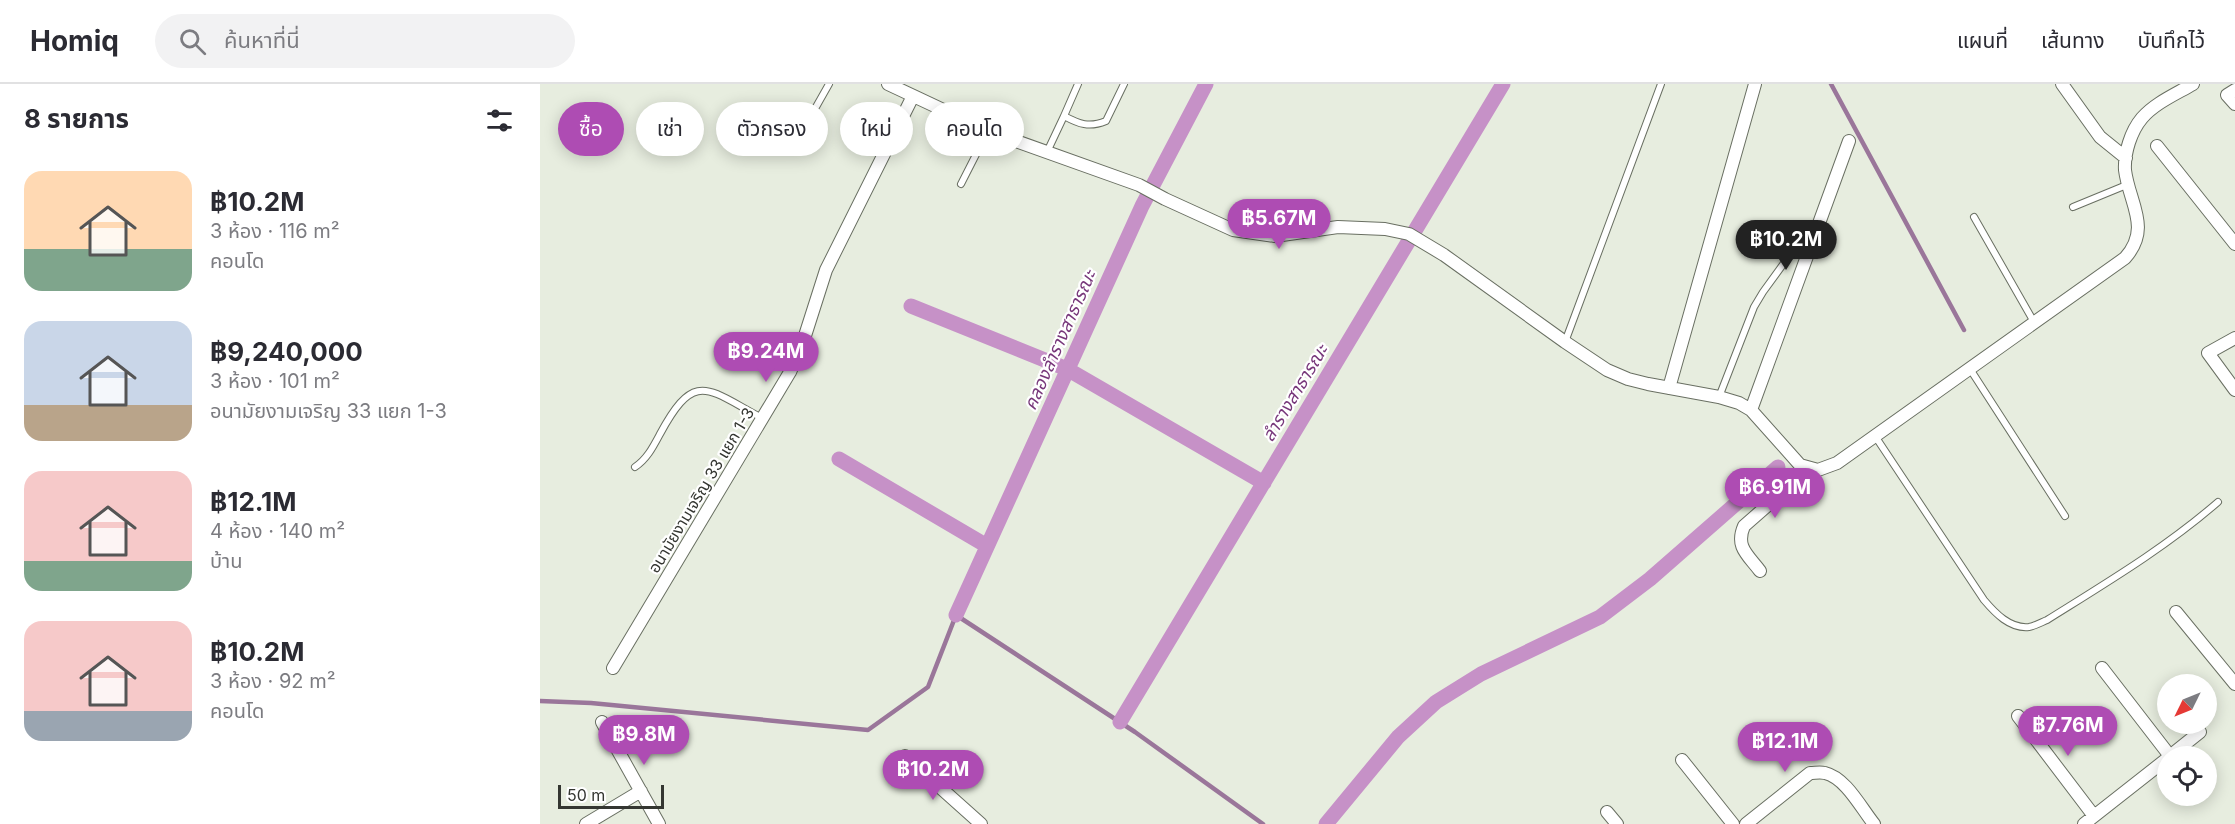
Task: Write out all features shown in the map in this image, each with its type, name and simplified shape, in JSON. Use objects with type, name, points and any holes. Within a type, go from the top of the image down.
[{"type":"street","points":[[888,84],[926,102]]},
{"type":"street","points":[[1669,388],[1755,84]]},
{"type":"street","points":[[2062,84],[2100,137],[2126,158]]},
{"type":"street","points":[[1024,144],[1139,185],[1165,200],[1233,230],[1275,236],[1338,227],[1384,229],[1408,234],[1423,241],[1607,370],[1628,379],[1739,403],[1750,410],[1792,458],[1809,469],[1827,468],[1875,436],[2125,258],[2132,250],[2138,229],[2126,171],[2126,158],[2134,131],[2142,118],[2185,86]]},
{"type":"street","points":[[2235,90],[2227,94],[2235,104]]},
{"type":"street","name":"อนามัยงามเจริญ 33 แยก 1-3","points":[[613,668],[790,372],[803,342],[826,270],[913,96]]},
{"type":"street","points":[[1750,410],[1849,141]]},
{"type":"street","points":[[2157,146],[2235,244]]},
{"type":"street","points":[[2235,338],[2208,353],[2235,390]]},
{"type":"street","points":[[1760,571],[1739,543],[1744,526],[1809,469]]},
{"type":"street","points":[[2176,612],[2235,684]]},
{"type":"street","points":[[2102,668],[2161,746]]},
{"type":"street","points":[[2018,716],[2089,820],[2157,766]]},
{"type":"street","points":[[602,722],[659,824]]},
{"type":"street","points":[[2182,746],[2197,734]]},
{"type":"street","points":[[905,756],[981,824]]},
{"type":"street","points":[[1683,760],[1733,824]]},
{"type":"street","points":[[1746,824],[1810,773],[1824,772],[1846,788],[1874,824]]},
{"type":"street","points":[[586,824],[641,791]]},
{"type":"street","points":[[1607,812],[1617,824]]},
{"type":"lane","points":[[818,102],[829,84]]},
{"type":"lane","points":[[1047,152],[1078,84]]},
{"type":"lane","points":[[1064,116],[1079,124],[1090,126],[1106,121],[1124,84]]},
{"type":"lane","points":[[1565,342],[1661,84]]},
{"type":"lane","points":[[961,184],[975,156]]},
{"type":"lane","points":[[2073,207],[2129,184]]},
{"type":"lane","points":[[1974,217],[2035,323]]},
{"type":"lane","points":[[1719,397],[1754,307],[1786,259]]},
{"type":"lane","points":[[1970,369],[2065,516]]},
{"type":"lane","points":[[635,467],[644,461],[669,416],[685,396],[697,390],[713,392],[762,418]]},
{"type":"lane","points":[[1875,436],[1984,600],[1998,615],[2015,625],[2029,627],[2047,620],[2157,551],[2218,502]]},
{"type":"waterway","name":"คลองลำรางสาธารณะ","points":[[956,615],[1142,206],[1206,84]]},
{"type":"waterway","name":"ลำรางสาธารณะ","points":[[1120,722],[1503,84]]},
{"type":"waterway","points":[[1831,84],[1964,330]]},
{"type":"waterway","points":[[911,306],[1067,369],[1264,483]]},
{"type":"waterway","points":[[839,459],[987,546]]},
{"type":"waterway","points":[[1326,824],[1398,737],[1436,702],[1481,674],[1600,617],[1650,579],[1778,467]]},
{"type":"waterway","points":[[540,701],[591,703],[868,730],[928,687],[956,615],[1135,732],[1263,824]]}]
